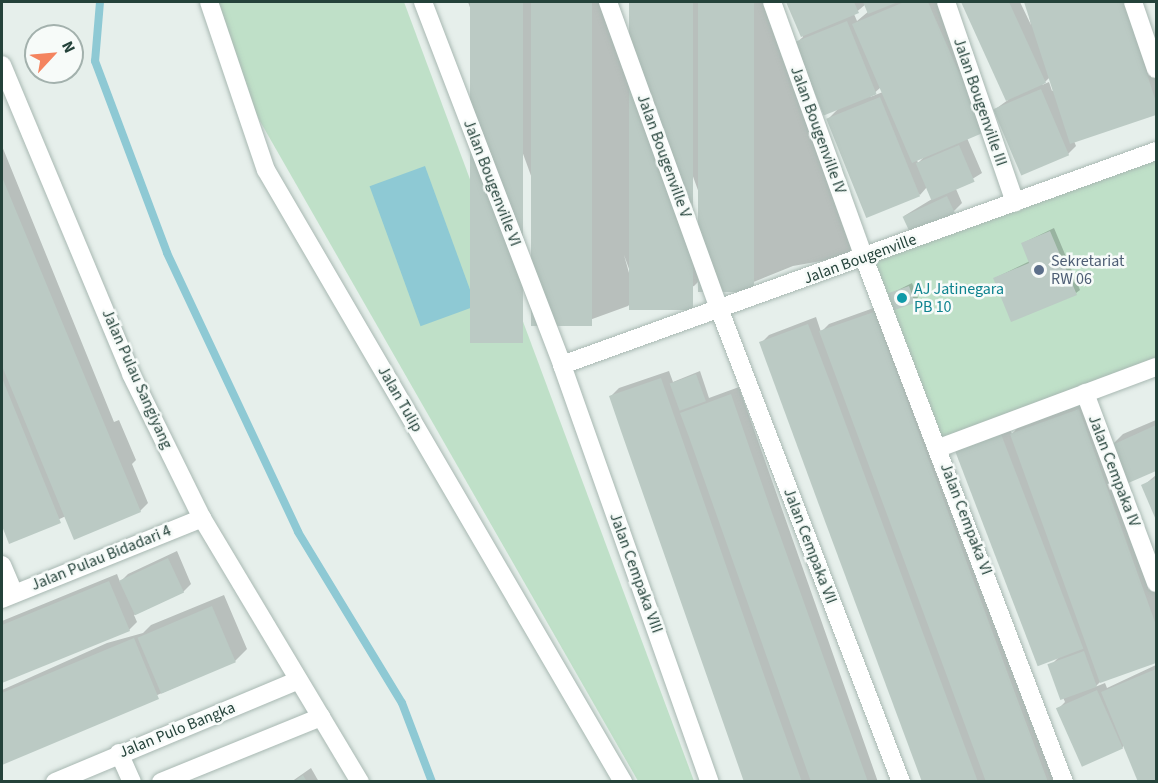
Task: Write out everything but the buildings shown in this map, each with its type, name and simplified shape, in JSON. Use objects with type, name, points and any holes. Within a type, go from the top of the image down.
[{"type":"street","name":"Jalan Tulip","points":[[209,2],[266,170],[624,782]]},
{"type":"street","name":"Jalan Bougenville VI","points":[[423,2],[562,365]]},
{"type":"street","name":"Jalan Bougenville V","points":[[608,2],[720,311]]},
{"type":"street","name":"Jalan Bougenville IV","points":[[772,2],[864,258]]},
{"type":"street","name":"Jalan Bougenville III","points":[[946,2],[1015,202]]},
{"type":"street","points":[[1133,2],[1156,69]]},
{"type":"street","name":"Jalan Pulau Sangiyang","points":[[2,65],[131,374],[202,518],[360,782]]},
{"type":"street","name":"Jalan Bougenville","points":[[562,365],[720,311],[1156,151]]},
{"type":"street","name":"Jalan Cempaka VI","points":[[864,258],[939,448],[1064,782]]},
{"type":"street","name":"Jalan Cempaka VII","points":[[720,311],[901,782]]},
{"type":"street","name":"Jalan Cempaka VIII","points":[[562,365],[710,782]]},
{"type":"street","points":[[939,448],[1156,367]]},
{"type":"street","name":"Jalan Cempaka IV","points":[[1085,393],[1156,583]]},
{"type":"street","name":"Jalan Pulau Bidadari 4","points":[[8,596],[202,518]]},
{"type":"street","points":[[2,565],[8,596]]},
{"type":"street","name":"Jalan Pulo Bangka","points":[[55,782],[299,680]]},
{"type":"street","points":[[161,782],[321,717]]},
{"type":"street","points":[[120,753],[132,782]]},
{"type":"green space","points":[[210,2],[404,2],[694,781],[638,781],[249,102]]},
{"type":"green space","points":[[1156,151],[1156,368],[939,448],[864,258]]},
{"type":"water","points":[[425,166],[476,306],[421,326],[370,186]]},
{"type":"waterway","points":[[100,2],[95,61],[167,253],[298,532],[402,703],[432,782]]},
{"type":"place","name":"Sekretariat RW 06","points":[[1039,270]]},
{"type":"place","name":"AJ Jatinegara PB 10","points":[[902,298]]}]
